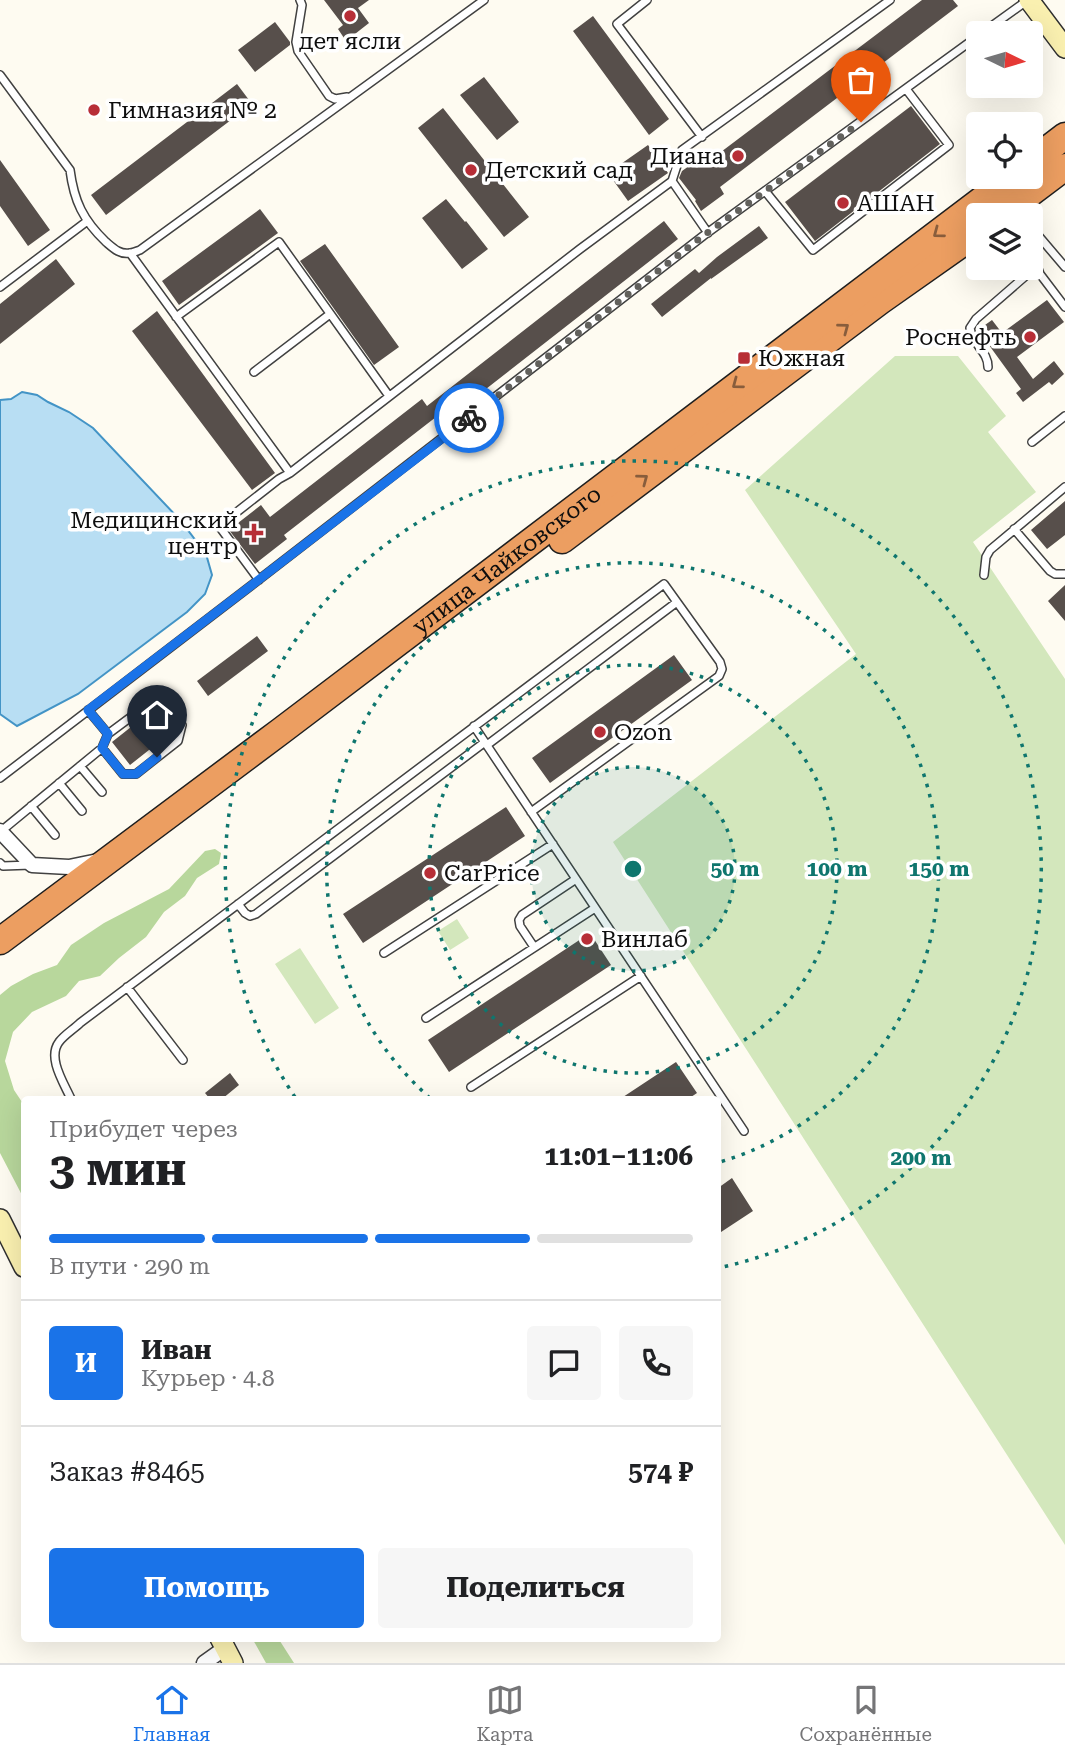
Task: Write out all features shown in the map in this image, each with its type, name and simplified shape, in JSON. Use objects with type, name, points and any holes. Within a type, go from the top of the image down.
[{"type":"highway","points":[[1043,153],[1065,136]]},
{"type":"highway","points":[[1023,203],[1065,167]]},
{"type":"highway","name":"улица Чайковского","points":[[0,941],[996,189]]},
{"type":"highway","name":"улица Чайковского","points":[[0,961],[858,318],[966,241]]},
{"type":"street","points":[[1028,0],[1065,48]]},
{"type":"street","points":[[0,831],[32,865],[69,867],[113,857]]},
{"type":"street","points":[[0,1219],[21,1260]]},
{"type":"street","points":[[204,1663],[226,1650]]},
{"type":"lane","points":[[300,0],[302,5],[296,42],[298,51],[329,96],[335,99],[349,97]]},
{"type":"lane","points":[[0,75],[70,170],[72,187],[86,222],[120,253],[130,253],[140,250],[484,0]]},
{"type":"lane","points":[[647,0],[617,24],[702,136]]},
{"type":"lane","points":[[259,580],[219,526],[672,181],[682,150],[890,0]]},
{"type":"lane","points":[[999,21],[1028,0]]},
{"type":"lane","points":[[0,778],[708,233],[966,45]]},
{"type":"lane","points":[[765,191],[813,250],[949,145],[906,89]]},
{"type":"lane","points":[[672,181],[708,233]]},
{"type":"lane","points":[[0,288],[86,222]]},
{"type":"lane","points":[[1043,241],[1065,267]]},
{"type":"lane","points":[[176,317],[279,242],[389,396]]},
{"type":"lane","points":[[130,253],[290,473]]},
{"type":"lane","points":[[1043,278],[1065,307]]},
{"type":"lane","points":[[988,367],[989,363],[973,340],[970,328],[976,319],[1021,280]]},
{"type":"lane","points":[[254,372],[330,313]]},
{"type":"lane","points":[[1032,442],[1065,416]]},
{"type":"lane","points":[[984,575],[986,557],[990,550],[1065,487]]},
{"type":"lane","points":[[1014,529],[1051,571],[1065,575]]},
{"type":"lane","points":[[70,1096],[55,1063],[55,1052],[58,1042],[80,1023],[664,584],[720,662],[722,669],[719,676],[531,812]]},
{"type":"lane","points":[[239,904],[250,916],[256,914],[677,602]]},
{"type":"lane","points":[[0,831],[102,748],[108,734],[151,702],[167,705],[182,725],[178,741],[136,774],[123,774],[102,748]]},
{"type":"lane","points":[[88,710],[108,734]]},
{"type":"lane","points":[[474,726],[720,1096]]},
{"type":"lane","points":[[80,766],[103,792]]},
{"type":"lane","points":[[59,783],[82,811]]},
{"type":"lane","points":[[31,806],[55,835]]},
{"type":"lane","points":[[384,953],[553,844]]},
{"type":"lane","points":[[1,866],[32,865]]},
{"type":"lane","points":[[534,947],[520,926],[522,915],[576,879]]},
{"type":"lane","points":[[426,1018],[595,908]]},
{"type":"lane","points":[[471,1087],[641,976]]},
{"type":"lane","points":[[127,987],[183,1060]]},
{"type":"lane","points":[[721,1097],[744,1132]]},
{"type":"green space","points":[[895,356],[958,356],[1006,416],[988,432],[1036,492],[973,542],[1065,679],[1065,1545],[613,842],[856,654],[745,490]]},
{"type":"green space","points":[[215,849],[221,853],[219,864],[197,878],[185,896],[164,912],[146,937],[100,976],[79,981],[66,996],[32,1012],[13,1032],[5,1061],[14,1090],[21,1100],[21,1193],[0,1153],[0,995],[33,974],[57,965],[71,945],[104,923],[169,889],[205,851]]},
{"type":"green space","points":[[457,919],[469,938],[450,950],[438,931]]},
{"type":"green space","points":[[300,948],[339,1008],[315,1024],[275,964]]},
{"type":"green space","points":[[254,1642],[281,1642],[294,1663],[266,1663]]},
{"type":"water","points":[[22,392],[37,395],[93,428],[180,520],[206,554],[212,575],[205,594],[187,612],[78,694],[17,726],[0,714],[0,400],[11,399]]},
{"type":"building","name":"дет ясли","points":[[324,0],[369,0],[358,8],[369,23],[346,41],[338,29],[343,25]]},
{"type":"building","points":[[922,0],[953,0],[958,6],[720,187],[724,194],[701,211],[679,178],[682,171],[696,161],[701,167]]},
{"type":"building","points":[[593,16],[669,119],[649,135],[573,31]]},
{"type":"building","points":[[275,22],[290,45],[255,72],[238,50]]},
{"type":"building","points":[[484,77],[519,122],[497,140],[460,95]]},
{"type":"building","points":[[237,84],[252,104],[106,215],[91,195]]},
{"type":"building","points":[[911,106],[940,144],[815,241],[785,202]]},
{"type":"building","points":[[443,108],[529,217],[504,237],[418,128]]},
{"type":"building","points":[[648,145],[668,173],[628,201],[608,173]]},
{"type":"building","points":[[0,160],[50,230],[28,246],[0,206]]},
{"type":"building","points":[[446,199],[488,249],[462,269],[422,218]]},
{"type":"building","points":[[260,209],[278,233],[179,305],[162,281]]},
{"type":"building","points":[[664,221],[678,239],[441,424],[436,417],[284,535],[287,539],[255,564],[229,530],[261,505],[270,517],[422,399],[427,406]]},
{"type":"building","points":[[759,226],[768,238],[662,317],[651,304],[695,269],[699,273]]},
{"type":"building","points":[[325,244],[399,347],[374,365],[300,261]]},
{"type":"building","points":[[56,259],[75,284],[0,344],[0,304]]},
{"type":"building","points":[[1047,300],[1064,322],[1017,357],[1033,379],[1054,361],[1064,374],[1052,385],[1049,382],[1023,402],[1016,393],[1021,389],[978,330],[992,320],[1002,333]]},
{"type":"building","points":[[157,311],[275,473],[252,490],[132,331]]},
{"type":"building","points":[[1065,501],[1065,535],[1047,549],[1031,530]]},
{"type":"building","points":[[1065,585],[1065,621],[1048,601]]},
{"type":"building","points":[[257,636],[268,651],[208,696],[197,681]]},
{"type":"building","points":[[674,655],[692,680],[550,783],[532,758]]},
{"type":"building","points":[[150,712],[168,735],[130,765],[112,742]]},
{"type":"building","points":[[506,807],[525,836],[363,943],[343,914]]},
{"type":"building","points":[[590,933],[611,965],[449,1072],[428,1040]]},
{"type":"building","points":[[676,1062],[697,1093],[692,1096],[625,1096]]},
{"type":"building","points":[[230,1073],[239,1085],[226,1096],[208,1096],[205,1093]]},
{"type":"building","points":[[732,1178],[753,1211],[721,1232],[721,1186]]},
{"type":"way so far","points":[[469,418],[703,236],[861,122]]},
{"type":"place","name":"дет ясли","points":[[350,16]]},
{"type":"place","name":"Гимназия № 2","points":[[94,110]]},
{"type":"place","name":"Диана","points":[[738,156]]},
{"type":"place","name":"Детский сад","points":[[471,170]]},
{"type":"place","name":"AШАН","points":[[843,203]]},
{"type":"place","name":"Роснефть","points":[[1030,337]]},
{"type":"place","name":"Южная","points":[[744,358]]},
{"type":"place","name":"Медицинский центр","points":[[254,533]]},
{"type":"place","name":"Ozon","points":[[600,732]]},
{"type":"place","name":"CarPrice","points":[[430,873]]},
{"type":"place","name":"Винлаб","points":[[587,939]]},
{"type":"route","points":[[157,757],[136,774],[123,774],[102,748],[108,734],[88,710],[469,418]]}]
